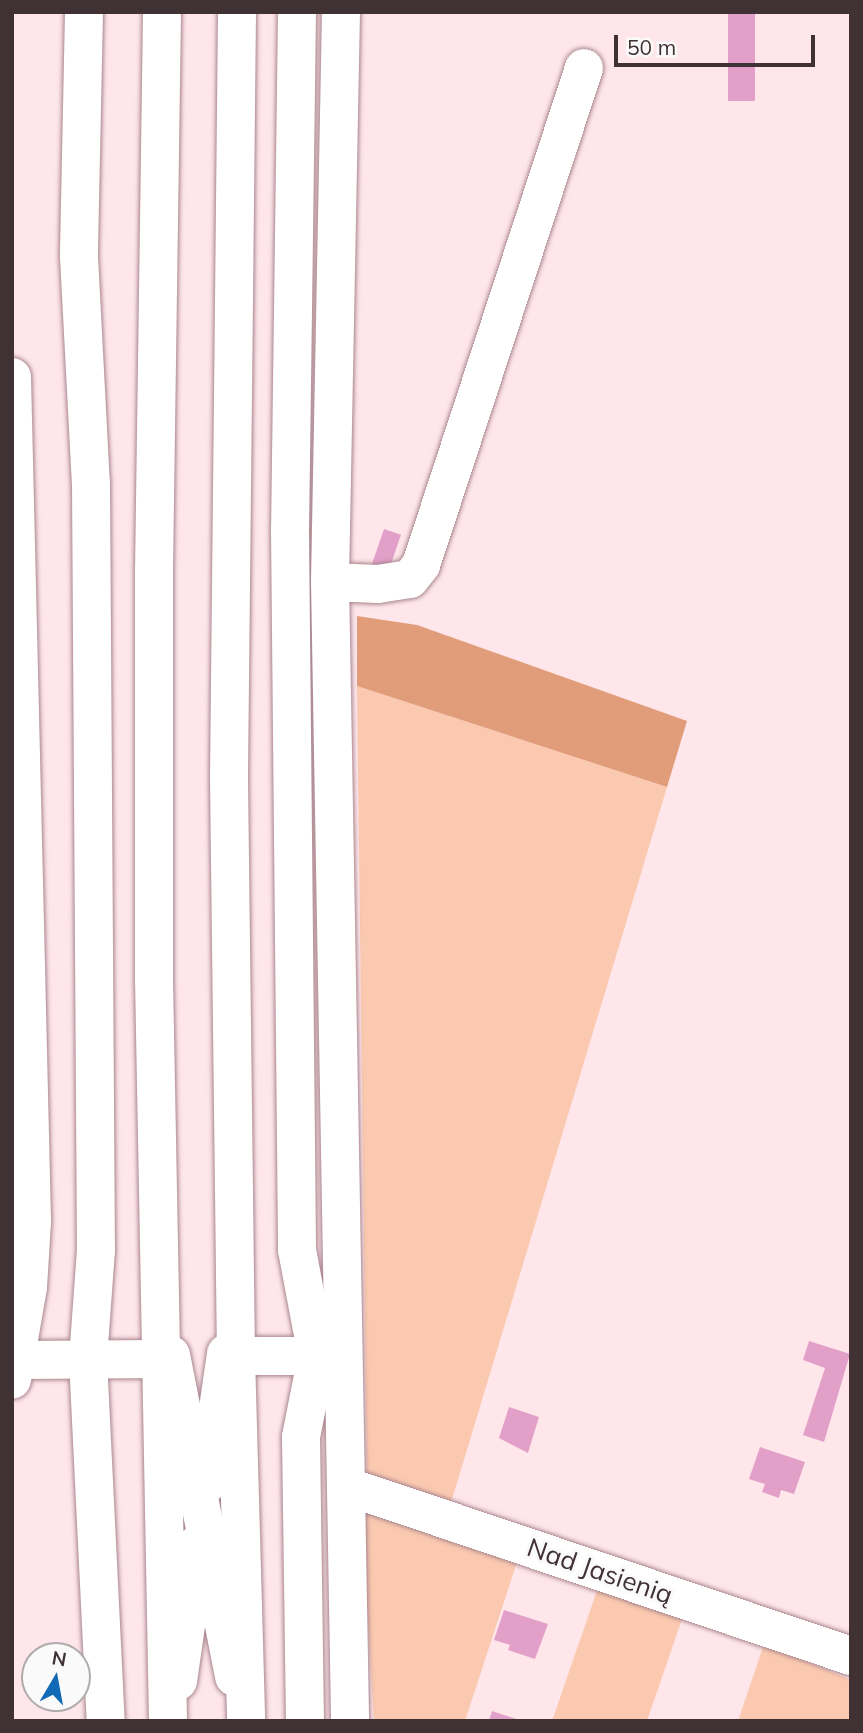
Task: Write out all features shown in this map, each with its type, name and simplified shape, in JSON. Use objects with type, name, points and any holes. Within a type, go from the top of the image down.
[{"type":"main road","points":[[85,12],[79,257],[91,483],[96,1250],[88,1359],[106,1721]]},
{"type":"main road","points":[[162,12],[154,571],[159,1291],[170,1721]]},
{"type":"main road","points":[[237,12],[229,778],[236,1356],[245,1721]]},
{"type":"main road","points":[[297,12],[290,544],[297,1250],[330,1356],[301,1437],[305,1721]]},
{"type":"main road","points":[[341,12],[330,582],[330,1356],[349,1487],[350,1721]]},
{"type":"main road","points":[[330,582],[378,584],[410,579],[421,565],[584,68]]},
{"type":"main road","points":[[12,377],[32,1222],[15,1370],[88,1359],[160,1359]]},
{"type":"main road","points":[[170,1721],[235,1289]]},
{"type":"main road","points":[[159,1291],[245,1721]]},
{"type":"main road","points":[[236,1356],[330,1356]]},
{"type":"main road","name":"Nad Jasienią","points":[[349,1487],[851,1656]]},
{"type":"shaded area","points":[[357,616],[417,625],[687,721],[667,787],[357,686]]},
{"type":"shaded area","points":[[357,686],[667,787],[450,1506],[367,1483]]},
{"type":"shaded area","points":[[361,1505],[519,1556],[465,1721],[374,1721]]},
{"type":"shaded area","points":[[600,1582],[683,1616],[647,1721],[552,1721]]},
{"type":"shaded area","points":[[764,1644],[851,1680],[851,1721],[738,1721]]},
{"type":"building","points":[[728,12],[755,12],[755,101],[728,101]]},
{"type":"building","points":[[384,529],[401,535],[388,572],[371,566]]},
{"type":"building","points":[[809,1341],[850,1354],[824,1442],[803,1435],[825,1368],[803,1360]]},
{"type":"building","points":[[509,1407],[539,1417],[528,1453],[499,1438]]},
{"type":"building","points":[[760,1447],[805,1462],[794,1494],[781,1490],[779,1498],[762,1492],[765,1484],[749,1479]]},
{"type":"building","points":[[504,1610],[548,1624],[535,1659],[508,1650],[510,1645],[494,1640]]},
{"type":"building","points":[[492,1711],[519,1720],[519,1721],[489,1721]]}]
